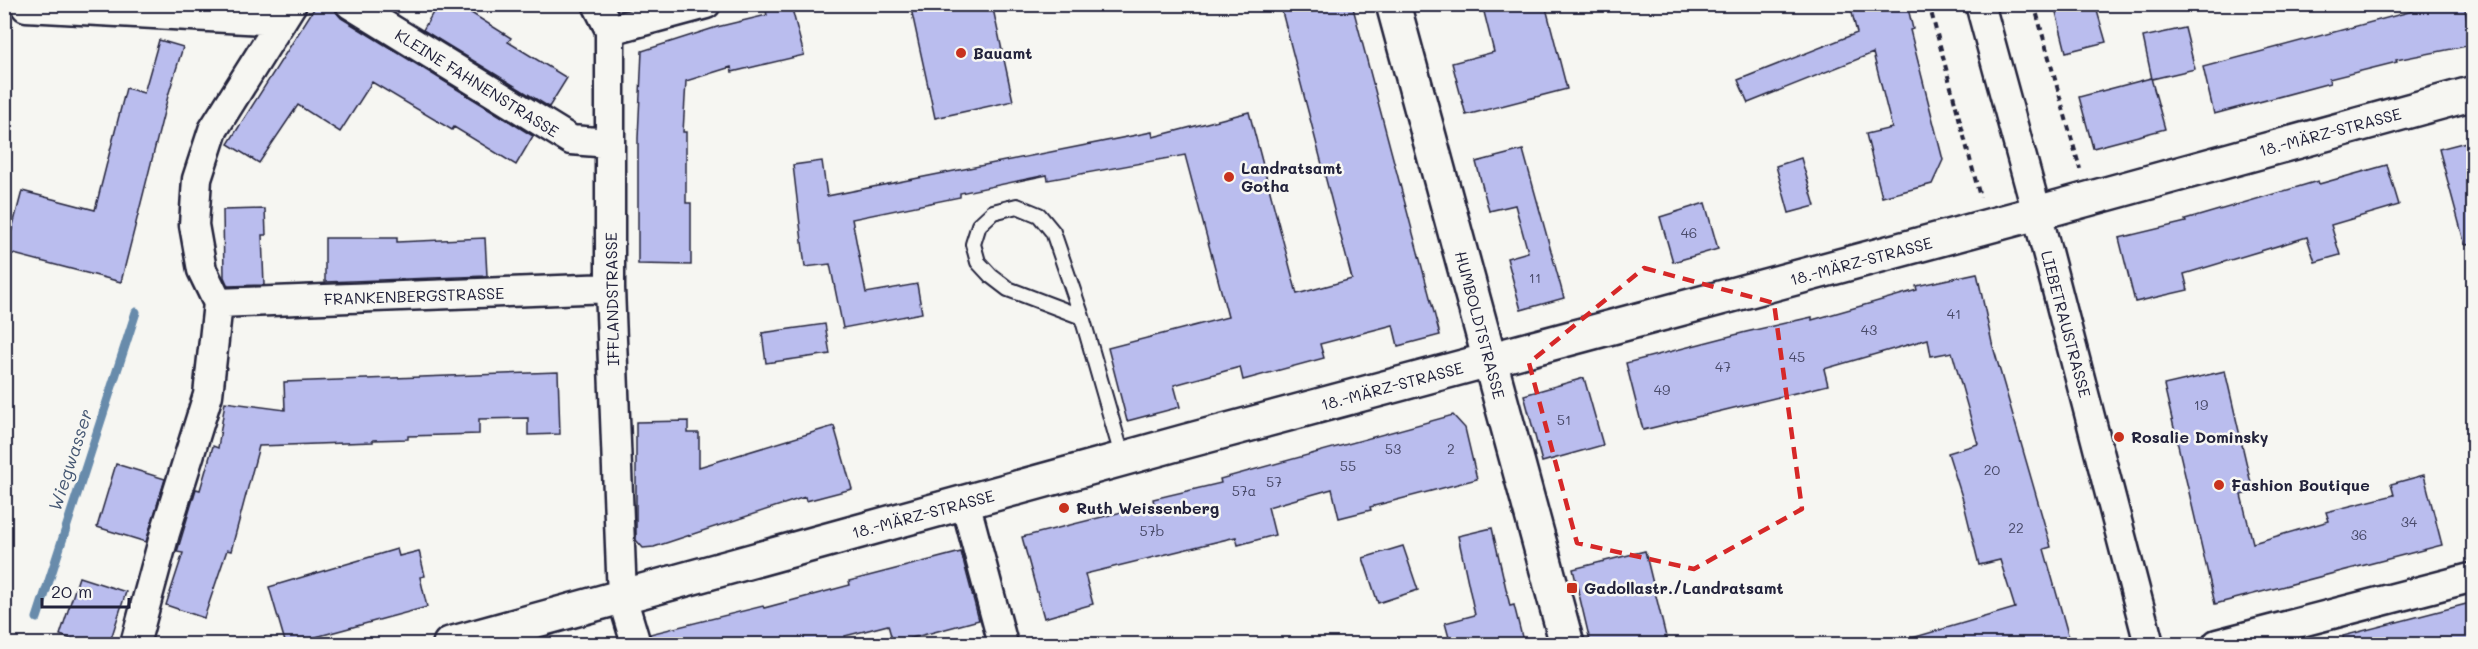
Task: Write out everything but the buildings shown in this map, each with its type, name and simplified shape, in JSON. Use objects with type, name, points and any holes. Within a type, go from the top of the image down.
[{"type":"street","name":"KLEINE FAHNENSTRASSE","points":[[350,4],[571,140],[610,143]]},
{"type":"street","name":"IFFLANDSTRASSE","points":[[597,4],[610,30],[610,288],[622,597],[636,645]]},
{"type":"street","points":[[610,30],[706,4]]},
{"type":"street","name":"HUMBOLDTSTRASSE","points":[[1394,4],[1567,645]]},
{"type":"street","name":"LIEBETRAUSTRASSE","points":[[1980,4],[2037,213],[2149,645]]},
{"type":"street","points":[[26,8],[286,13]]},
{"type":"street","points":[[135,645],[165,533],[208,394],[218,303],[202,270],[194,225],[197,179],[213,129],[286,13]]},
{"type":"street","name":"18.-MÄRZ-STRASSE","points":[[450,645],[964,502],[2474,93]]},
{"type":"street","name":"FRANKENBERGSTRASSE","points":[[218,303],[610,288]]},
{"type":"street","points":[[964,502],[1003,645]]},
{"type":"street","points":[[2217,645],[2474,577]]},
{"type":"lane","points":[[1082,317],[1008,289],[991,276],[978,262],[973,244],[979,225],[993,212],[1017,206],[1039,215],[1053,232],[1082,317],[1123,459]]},
{"type":"path","points":[[1929,4],[1988,226]]},
{"type":"path","points":[[2034,4],[2088,199]]},
{"type":"highlighted area","points":[[1644,268],[1774,303],[1802,509],[1694,569],[1577,543],[1529,363]]},
{"type":"waterway","name":"Wiegwasser","points":[[37,618],[136,312]]},
{"type":"place","name":"Bauamt","points":[[961,53]]},
{"type":"place","name":"Landratsamt Gotha","points":[[1229,177]]},
{"type":"place","name":"Rosalie Dominsky","points":[[2119,437]]},
{"type":"place","name":"Fashion Boutique","points":[[2219,485]]},
{"type":"place","name":"Ruth Weissenberg","points":[[1064,508]]},
{"type":"place","name":"Gadollastr./Landratsamt","points":[[1572,588]]}]
